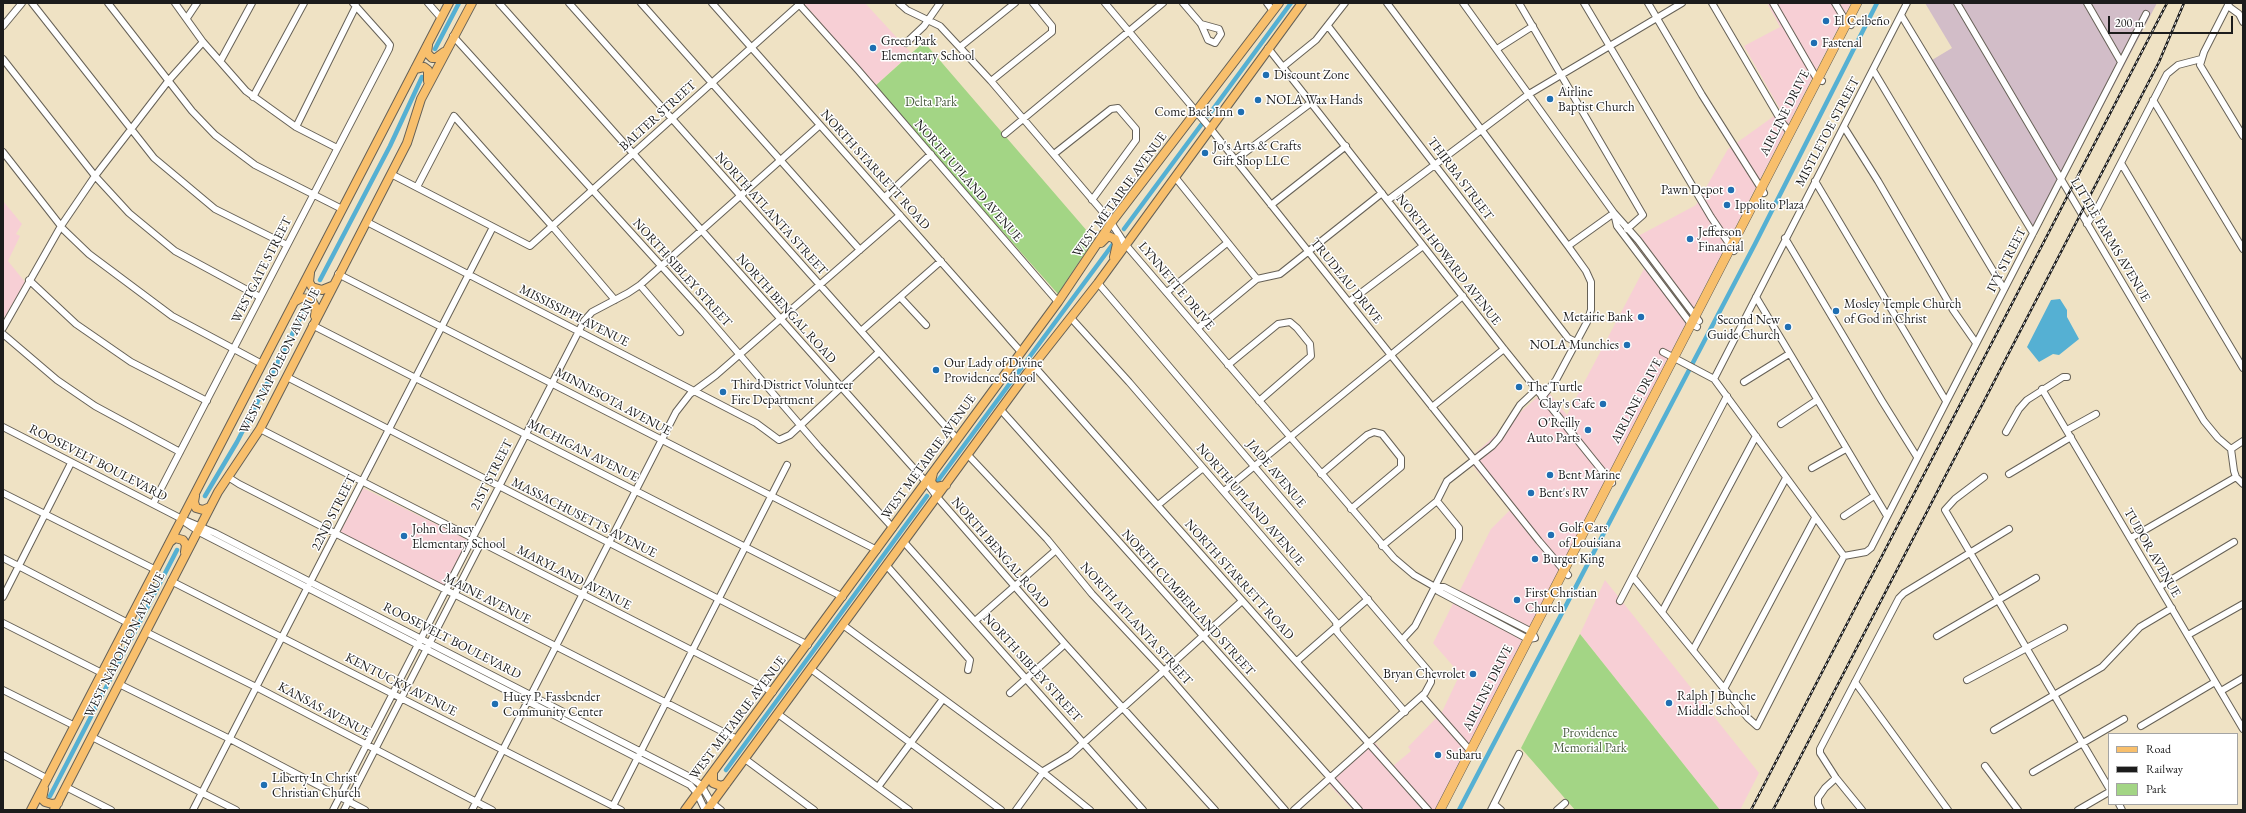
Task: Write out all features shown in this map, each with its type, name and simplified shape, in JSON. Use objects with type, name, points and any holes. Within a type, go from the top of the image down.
[{"type":"highway","name":"AIRLINE DRIVE","points":[[1849,24],[1857,3]]},
{"type":"highway","name":"AIRLINE DRIVE","points":[[1440,810],[1495,710],[1611,482],[1679,361],[1696,322],[1732,249],[1849,24],[1863,3]]},
{"type":"highway","name":"AIRLINE DRIVE","points":[[1762,191],[1790,132],[1820,80]]},
{"type":"highway","name":"AIRLINE DRIVE","points":[[1446,810],[1472,754]]},
{"type":"main road","name":"WEST NAPOLEON AVENUE","points":[[32,810],[449,3]]},
{"type":"main road","name":"WEST NAPOLEON AVENUE","points":[[56,806],[210,507],[260,429],[287,377],[338,274],[367,222],[407,144],[421,98],[472,3]]},
{"type":"main road","name":"WEST METAIRIE AVENUE","points":[[685,810],[808,645],[1058,302],[1111,223],[1279,3]]},
{"type":"main road","points":[[708,808],[1034,365],[1110,267],[1125,244],[1302,3]]},
{"type":"main road","points":[[428,44],[427,53],[432,58],[436,58],[445,52]]},
{"type":"main road","points":[[415,69],[424,67],[428,70],[428,84]]},
{"type":"main road","points":[[1095,247],[1108,236],[1115,239],[1116,252],[1110,267]]},
{"type":"main road","points":[[311,268],[309,282],[312,287],[322,290],[332,286]]},
{"type":"main road","points":[[294,302],[301,298],[311,300],[316,308],[313,323]]},
{"type":"main road","points":[[934,471],[931,481],[933,485],[937,488],[946,484]]},
{"type":"main road","points":[[196,491],[194,502],[196,508],[203,510],[210,507]]},
{"type":"main road","points":[[170,542],[175,538],[183,540],[186,545],[184,557]]},
{"type":"main road","points":[[713,772],[711,779],[713,783],[721,786],[726,784]]},
{"type":"main road","points":[[46,783],[42,799],[45,802],[56,806]]},
{"type":"street","points":[[3,26],[22,3]]},
{"type":"street","points":[[32,3],[154,158],[215,209],[287,245]]},
{"type":"street","points":[[108,3],[192,110],[220,140],[255,164],[312,195],[342,209]]},
{"type":"street","points":[[175,3],[203,42],[221,60],[253,97],[296,127],[337,148]]},
{"type":"street","points":[[187,18],[197,3]]},
{"type":"street","points":[[221,60],[252,3]]},
{"type":"street","points":[[253,97],[304,3]]},
{"type":"street","points":[[428,3],[441,18]]},
{"type":"street","name":"NORTH BENGAL ROAD","points":[[499,3],[926,482],[937,497],[1065,644],[1124,707],[1215,810]]},
{"type":"street","name":"NORTH ATLANTA STREET","points":[[569,3],[957,439]]},
{"type":"street","points":[[641,3],[860,250]]},
{"type":"street","name":"NORTH STARRETT ROAD","points":[[712,3],[1021,352]]},
{"type":"street","name":"LYNNETTE DRIVE","points":[[899,3],[907,10],[940,26],[991,81],[1111,223],[1125,244],[1382,546],[1408,570],[1435,587],[1444,587],[1532,637]]},
{"type":"street","points":[[906,43],[928,19],[940,3]]},
{"type":"street","points":[[960,47],[1015,3]]},
{"type":"street","points":[[991,81],[1052,32],[1052,26],[1033,3]]},
{"type":"street","name":"TRUDEAU DRIVE","points":[[1105,3],[1210,128],[1474,460],[1566,573]]},
{"type":"street","points":[[1005,134],[1163,3]]},
{"type":"street","points":[[1183,3],[1201,24]]},
{"type":"street","points":[[1267,3],[1274,11]]},
{"type":"street","points":[[1284,66],[1305,50],[1328,26],[1345,3]]},
{"type":"street","points":[[1387,3],[1586,271],[1592,287],[1591,310],[1556,380],[1542,397]]},
{"type":"street","points":[[1463,3],[1614,213],[1674,288],[1696,322]]},
{"type":"street","points":[[1519,3],[1562,74],[1643,216],[1627,229]]},
{"type":"street","points":[[1584,3],[1732,249]]},
{"type":"street","points":[[1648,3],[1702,95],[1762,191]]},
{"type":"street","points":[[1388,200],[1529,94],[1682,3]]},
{"type":"street","points":[[1712,3],[1783,124],[1790,132]]},
{"type":"street","points":[[1772,3],[1820,80]]},
{"type":"street","points":[[1835,3],[1849,24]]},
{"type":"street","name":"MISTLETOE STREET","points":[[1714,378],[1907,3]]},
{"type":"street","name":"LITTLE FARMS AVENUE","points":[[1957,3],[2204,421],[2218,438],[2231,448]]},
{"type":"street","points":[[2087,3],[2121,62]]},
{"type":"street","name":"BALTER STREET","points":[[493,226],[530,246],[799,4]]},
{"type":"street","name":"NORTH UPLAND AVENUE","points":[[799,4],[931,154],[1058,302]]},
{"type":"street","points":[[2243,22],[2239,14],[2229,4],[2201,59],[2200,65],[2243,136]]},
{"type":"street","points":[[296,127],[355,5]]},
{"type":"street","name":"WESTGATE STREET","points":[[153,504],[390,46],[355,5]]},
{"type":"street","name":"IVY STREET","points":[[1844,556],[1866,552],[1871,548],[2060,178],[2146,14]]},
{"type":"street","points":[[1901,15],[2032,233]]},
{"type":"street","name":"THIRBA STREET","points":[[1328,26],[1568,338],[1576,342]]},
{"type":"street","points":[[1497,49],[1533,26]]},
{"type":"street","name":"NORTH SIBLEY STREET","points":[[453,36],[662,266],[800,426],[893,528]]},
{"type":"street","points":[[3,328],[61,226],[95,176],[130,128],[169,80],[203,42]]},
{"type":"street","name":"NORTH HOWARD AVENUE","points":[[1268,48],[1284,66],[1536,390],[1611,482]]},
{"type":"street","points":[[3,59],[95,176],[129,213],[175,251],[260,297]]},
{"type":"street","points":[[2087,224],[2170,70],[2178,65],[2201,59]]},
{"type":"street","points":[[1873,70],[2004,289]]},
{"type":"street","points":[[2153,100],[2243,249]]},
{"type":"street","points":[[1235,160],[1312,102]]},
{"type":"street","points":[[1054,154],[1111,109],[1118,108],[1136,129],[1136,140],[1092,200]]},
{"type":"street","points":[[417,187],[454,116],[552,226],[615,300]]},
{"type":"street","name":"21ST STREET","points":[[333,810],[525,434],[579,331],[592,312],[640,285],[820,126]]},
{"type":"street","points":[[1844,127],[1878,181],[1953,310],[1976,343]]},
{"type":"street","points":[[1271,205],[1346,146]]},
{"type":"street","points":[[3,152],[61,226],[89,254],[144,297],[172,316],[262,364]]},
{"type":"street","points":[[885,197],[931,154]]},
{"type":"street","points":[[2121,162],[2243,368]]},
{"type":"street","points":[[391,174],[493,226]]},
{"type":"street","points":[[1175,177],[1257,279]]},
{"type":"street","points":[[1815,181],[1946,401]]},
{"type":"street","points":[[1198,328],[1257,279],[1280,274],[1382,193]]},
{"type":"street","points":[[1568,246],[1614,213]]},
{"type":"street","points":[[1614,213],[1617,226],[1667,292],[1696,322]]},
{"type":"street","points":[[472,810],[676,412],[690,394],[695,392],[740,355],[900,215]]},
{"type":"street","name":"MISSISSIPPI AVENUE","points":[[367,222],[756,423],[779,440],[784,439],[800,426]]},
{"type":"street","name":"22ND STREET","points":[[193,810],[416,379],[493,226]]},
{"type":"street","points":[[1786,238],[1882,401],[1917,457]]},
{"type":"street","points":[[1167,292],[1227,243]]},
{"type":"street","points":[[1349,302],[1423,246]]},
{"type":"street","points":[[861,331],[941,261]]},
{"type":"street","points":[[1656,276],[1662,272]]},
{"type":"street","name":"MINNESOTA AVENUE","points":[[338,274],[877,550]]},
{"type":"street","points":[[29,280],[76,324],[131,362],[207,401]]},
{"type":"street","name":"JADE AVENUE","points":[[1098,283],[1432,674],[1431,682],[1422,696]]},
{"type":"street","points":[[640,285],[680,332]]},
{"type":"street","points":[[1667,292],[1674,288]]},
{"type":"street","points":[[1224,491],[1463,296]]},
{"type":"street","points":[[900,297],[926,325]]},
{"type":"street","points":[[1756,297],[1887,516]]},
{"type":"street","name":"NORTH UPLAND AVENUE","points":[[1071,318],[1224,491],[1336,622],[1337,632],[1405,712]]},
{"type":"street","points":[[1228,364],[1278,324],[1290,322],[1297,328],[1310,344],[1311,356],[1259,401]]},
{"type":"street","name":"MICHIGAN AVENUE","points":[[313,323],[416,379],[843,597]]},
{"type":"street","points":[[3,334],[57,380],[96,406],[180,452]]},
{"type":"street","points":[[1432,407],[1504,349]]},
{"type":"street","points":[[800,426],[879,352]]},
{"type":"street","points":[[1633,577],[1748,718],[1757,726],[1844,556],[1714,378],[1663,352]]},
{"type":"street","points":[[1744,382],[1789,354]]},
{"type":"street","name":"NORTH STARRETT ROAD","points":[[1034,365],[1428,810]]},
{"type":"street","name":"MASSACHUSETTS AVENUE","points":[[287,377],[498,487],[808,645]]},
{"type":"street","points":[[2006,432],[2018,409],[2026,400],[2063,377],[2067,377]]},
{"type":"street","name":"TUDOR AVENUE","points":[[2042,389],[2243,729]]},
{"type":"street","points":[[1382,546],[1437,501],[1447,481],[1499,438],[1520,405],[1536,390]]},
{"type":"street","points":[[1620,601],[1727,396]]},
{"type":"street","points":[[1781,424],[1817,400]]},
{"type":"street","name":"NORTH CUMBERLAND STREET","points":[[1001,410],[1359,810]]},
{"type":"street","points":[[2067,430],[2096,414]]},
{"type":"street","name":"ROOSEVELT BOULEVARD","points":[[3,427],[199,528],[307,588],[637,759],[700,790],[708,808]]},
{"type":"street","name":"MARYLAND AVENUE","points":[[260,429],[773,692]]},
{"type":"street","points":[[1321,474],[1367,435],[1374,432],[1382,434],[1401,458],[1401,467],[1351,509]]},
{"type":"street","points":[[1662,612],[1756,436]]},
{"type":"street","points":[[2008,474],[2070,437]]},
{"type":"street","points":[[2243,441],[2231,448],[2236,477],[2243,484]]},
{"type":"street","points":[[1812,468],[1846,449]]},
{"type":"street","name":"NORTH ATLANTA STREET","points":[[968,455],[1056,550],[1092,594],[1164,671],[1285,810]]},
{"type":"street","points":[[3,598],[46,515],[71,462]]},
{"type":"street","points":[[613,806],[787,466]]},
{"type":"street","points":[[1158,505],[1203,468]]},
{"type":"street","name":"MAINE AVENUE","points":[[228,477],[737,739]]},
{"type":"street","points":[[1984,477],[1945,510],[2108,786]]},
{"type":"street","points":[[2131,538],[2236,477]]},
{"type":"street","points":[[1693,650],[1786,478]]},
{"type":"street","points":[[3,493],[156,570]]},
{"type":"street","points":[[1844,516],[1874,496]]},
{"type":"street","points":[[1402,640],[1415,626],[1459,539],[1459,528],[1437,501]]},
{"type":"street","points":[[1724,688],[1815,518]]},
{"type":"street","name":"ROOSEVELT BOULEVARD","points":[[199,528],[311,582],[693,778],[708,808]]},
{"type":"street","points":[[1862,810],[1836,778],[1820,753],[1820,749],[1855,682],[1902,595],[2009,529]]},
{"type":"street","name":"NORTH SIBLEY STREET","points":[[904,542],[1084,742],[1143,810]]},
{"type":"street","points":[[2159,587],[2234,542]]},
{"type":"street","points":[[344,810],[481,543]]},
{"type":"street","points":[[975,621],[1056,550]]},
{"type":"street","points":[[3,558],[128,623]]},
{"type":"street","points":[[887,566],[970,660],[968,670]]},
{"type":"street","points":[[1937,636],[1997,599],[2036,578]]},
{"type":"street","name":"KENTUCKY AVENUE","points":[[171,581],[282,636],[621,810]]},
{"type":"street","points":[[1297,661],[1368,599]]},
{"type":"street","points":[[1016,810],[1044,773],[1084,742],[1242,600]]},
{"type":"street","points":[[2188,635],[2243,604]]},
{"type":"street","points":[[1994,730],[2102,667],[2140,627],[2172,608]]},
{"type":"street","points":[[3,623],[102,673]]},
{"type":"street","points":[[843,625],[1044,773],[1090,810]]},
{"type":"street","points":[[1967,680],[2064,628]]},
{"type":"street","name":"KANSAS AVENUE","points":[[146,632],[256,687],[492,810]]},
{"type":"street","points":[[1010,694],[1025,678],[1065,644]]},
{"type":"street","points":[[811,669],[1001,810]]},
{"type":"street","points":[[2220,691],[2243,678]]},
{"type":"street","points":[[1855,682],[1948,810]]},
{"type":"street","points":[[2141,726],[2216,682]]},
{"type":"street","points":[[119,684],[230,739],[365,810]]},
{"type":"street","points":[[3,690],[75,726]]},
{"type":"street","points":[[1294,810],[1422,696],[1472,754]]},
{"type":"street","points":[[878,787],[943,699]]},
{"type":"street","points":[[778,714],[909,810]]},
{"type":"street","points":[[2033,772],[2124,719]]},
{"type":"street","points":[[92,736],[236,810]]},
{"type":"street","points":[[1501,810],[1492,807],[1519,754]]},
{"type":"street","points":[[3,755],[46,783]]},
{"type":"street","points":[[745,759],[814,810]]},
{"type":"street","points":[[1985,766],[2018,810]]},
{"type":"street","points":[[1822,810],[1818,804],[1818,798],[1825,788],[1836,778]]},
{"type":"street","points":[[66,787],[111,810]]},
{"type":"street","points":[[2078,810],[2108,793]]},
{"type":"street","points":[[1557,810],[1565,803]]},
{"type":"street","name":"ROOSEVELT BOULEVARD","points":[[708,808],[721,810]]},
{"type":"shaded area","name":"Green Park Elementary School","points":[[805,3],[865,3],[911,53],[874,87],[802,6]]},
{"type":"shaded area","points":[[1767,3],[1851,3],[1435,810],[1353,810],[1324,779],[1372,738],[1393,766],[1411,751],[1408,747],[1442,712],[1460,674],[1433,643],[1491,529],[1510,510],[1468,460],[1546,389],[1567,415],[1645,267],[1627,242],[1696,205],[1728,149],[1781,111],[1744,46],[1780,27]]},
{"type":"shaded area","points":[[1925,3],[2157,3],[2036,234],[1932,60],[1952,48]]},
{"type":"shaded area","points":[[3,201],[22,224],[16,234],[20,236],[8,261],[25,282],[3,320]]},
{"type":"shaded area","name":"John Clancy Elementary School","points":[[363,488],[468,540],[444,586],[340,533]]},
{"type":"shaded area","name":"Ralph J Bunche Middle School","points":[[1605,580],[1759,773],[1740,810],[1720,810],[1580,634]]},
{"type":"green space","name":"Delta Park","points":[[924,42],[1094,239],[1058,294],[874,87]]},
{"type":"green space","name":"Providence Memorial Park","points":[[1580,634],[1720,810],[1575,810],[1521,748]]},
{"type":"water","points":[[2060,299],[2067,310],[2067,317],[2079,339],[2059,355],[2053,354],[2039,362],[2027,347],[2051,300]]},
{"type":"waterway","points":[[435,49],[459,3]]},
{"type":"waterway","points":[[1208,116],[1291,3]]},
{"type":"waterway","points":[[1459,810],[1755,244],[1877,3]]},
{"type":"waterway","points":[[320,280],[390,146],[422,77]]},
{"type":"waterway","points":[[1124,229],[1201,125]]},
{"type":"waterway","points":[[937,482],[1113,244]]},
{"type":"waterway","points":[[205,496],[237,442],[306,307]]},
{"type":"waterway","points":[[726,770],[927,496]]},
{"type":"waterway","points":[[50,796],[177,550]]},
{"type":"railway","points":[[1751,810],[2167,3]]},
{"type":"railway","points":[[1773,810],[2159,62],[2184,3]]},
{"type":"place","name":"El Ceibeño","points":[[1826,21]]},
{"type":"place","name":"Fastenal","points":[[1814,43]]},
{"type":"place","name":"Green Park Elementary School","points":[[873,48]]},
{"type":"place","name":"Discount Zone","points":[[1266,75]]},
{"type":"place","name":"Airline Baptist Church","points":[[1550,99]]},
{"type":"place","name":"NOLA Wax Hands","points":[[1258,100]]},
{"type":"place","name":"Come Back Inn","points":[[1241,112]]},
{"type":"place","name":"Jo's Arts & Crafts Gift Shop LLC","points":[[1205,153]]},
{"type":"place","name":"Pawn Depot","points":[[1731,190]]},
{"type":"place","name":"Ippolito Plaza","points":[[1727,205]]},
{"type":"place","name":"Jefferson Financial","points":[[1690,239]]},
{"type":"place","name":"Mosley Temple Church of God in Christ","points":[[1836,311]]},
{"type":"place","name":"Metairie Bank","points":[[1641,317]]},
{"type":"place","name":"Second New Guide Church","points":[[1788,327]]},
{"type":"place","name":"NOLA Munchies","points":[[1627,345]]},
{"type":"place","name":"Our Lady of Divine Providence School","points":[[936,370]]},
{"type":"place","name":"The Turtle","points":[[1519,387]]},
{"type":"place","name":"Third District Volunteer Fire Department","points":[[723,392]]},
{"type":"place","name":"Clay's Cafe","points":[[1603,404]]},
{"type":"place","name":"O'Reilly Auto Parts","points":[[1588,430]]},
{"type":"place","name":"Bent Marine","points":[[1550,475]]},
{"type":"place","name":"Bent's RV","points":[[1531,493]]},
{"type":"place","name":"Golf Cars of Louisiana","points":[[1551,535]]},
{"type":"place","name":"John Clancy Elementary School","points":[[404,536]]},
{"type":"place","name":"Burger King","points":[[1535,559]]},
{"type":"place","name":"First Christian Church","points":[[1517,600]]},
{"type":"place","name":"Bryan Chevrolet","points":[[1473,674]]},
{"type":"place","name":"Ralph J Bunche Middle School","points":[[1669,703]]},
{"type":"place","name":"Huey P. Fassbender Community Center","points":[[495,704]]},
{"type":"place","name":"Subaru","points":[[1438,755]]},
{"type":"place","name":"Liberty In Christ Christian Church","points":[[264,785]]}]
